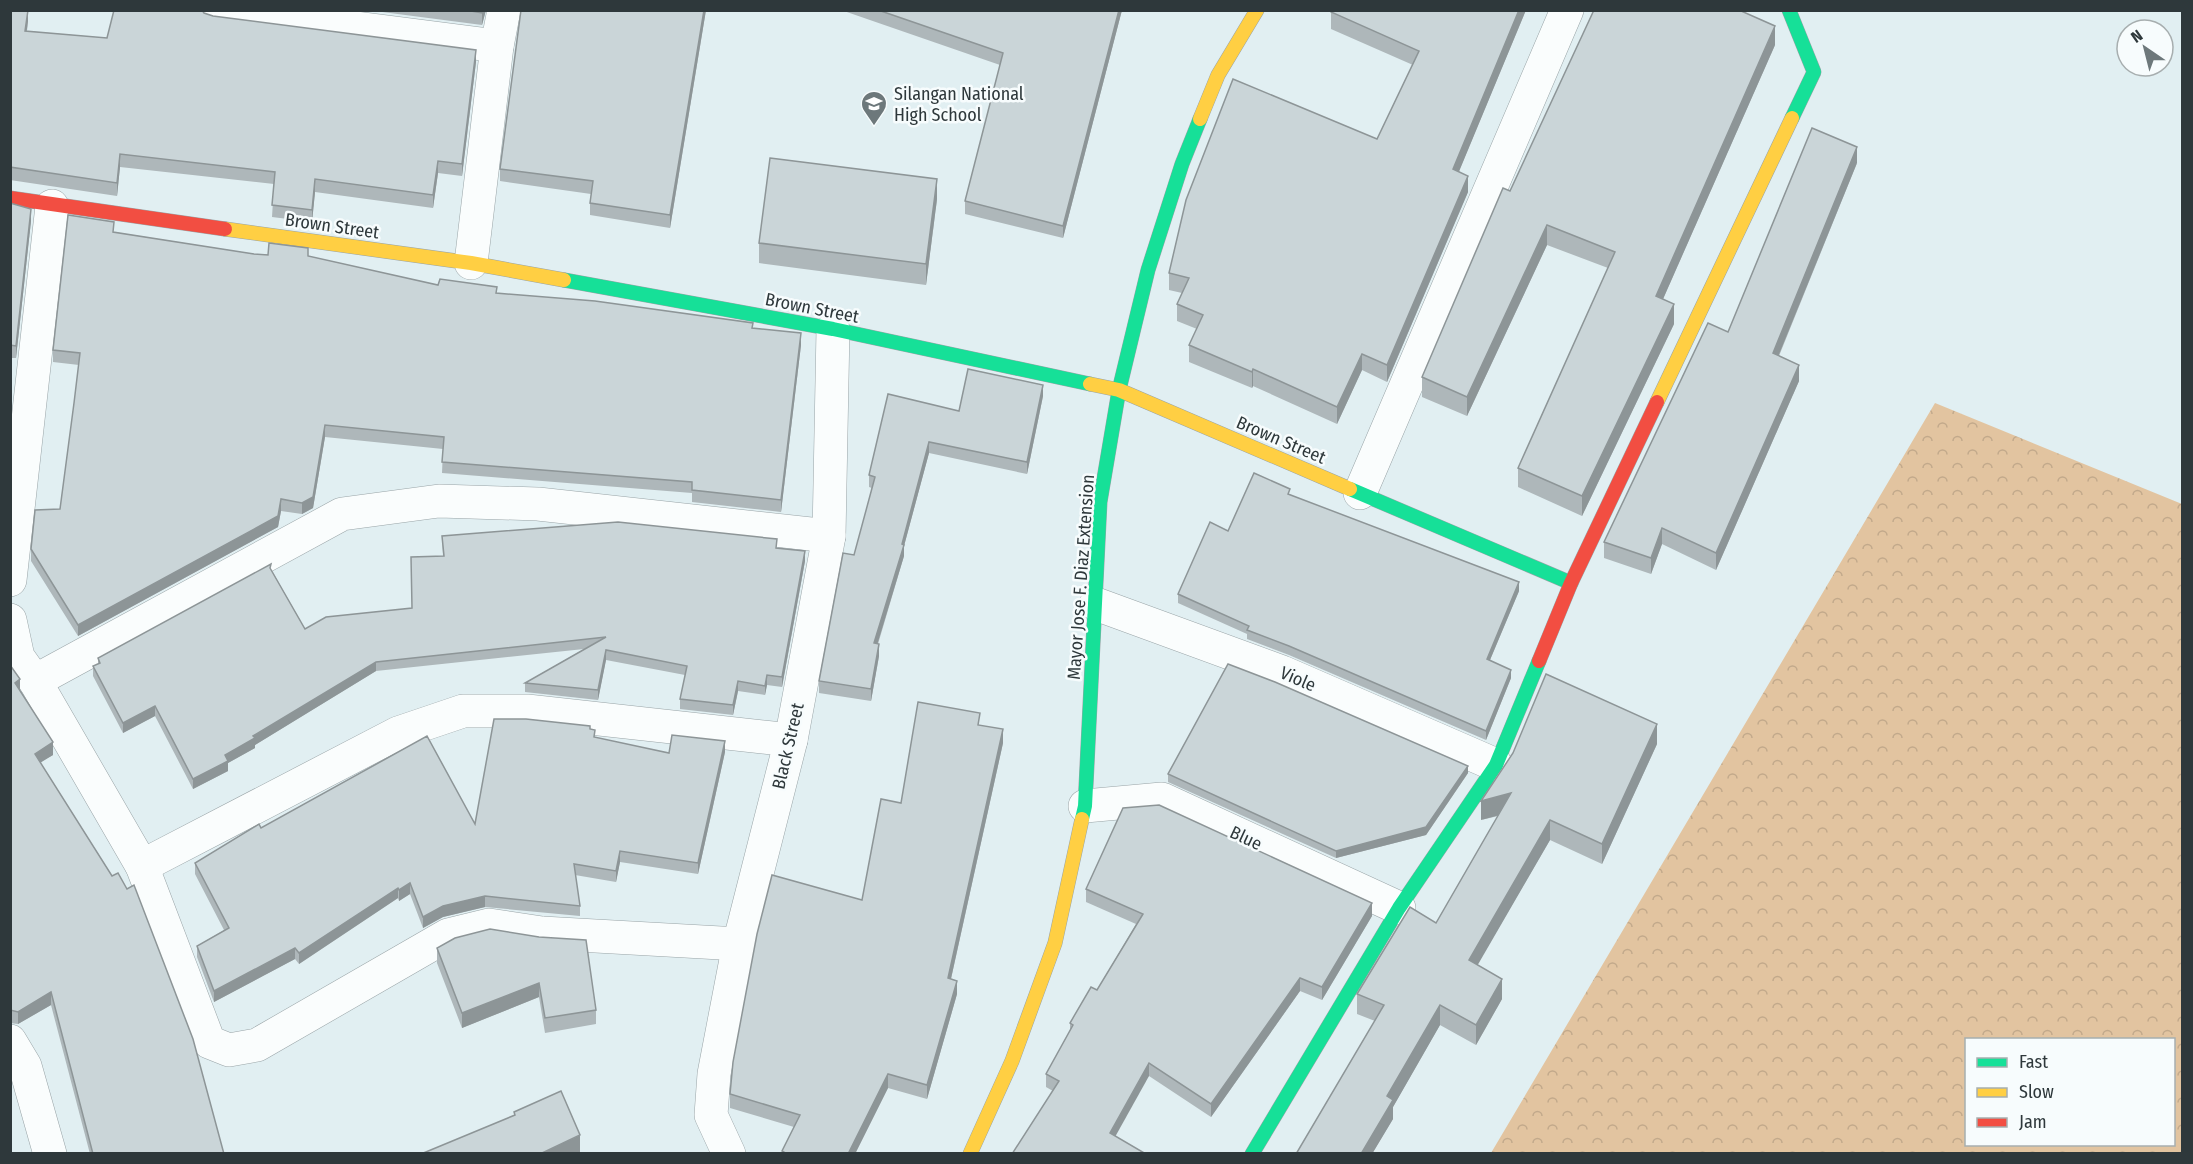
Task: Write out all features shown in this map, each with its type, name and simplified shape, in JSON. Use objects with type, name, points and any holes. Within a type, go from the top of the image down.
[{"type":"street","points":[[215,10],[497,46]]},
{"type":"street","points":[[471,263],[497,46],[504,10]]},
{"type":"street","name":"Mayor Jose F. Diaz Extension","points":[[970,1154],[1012,1061],[1055,943],[1085,806],[1100,502],[1119,390],[1148,270],[1182,164],[1218,75],[1257,10]]},
{"type":"street","points":[[1360,493],[1567,10]]},
{"type":"street","points":[[1252,1154],[1400,908],[1496,765],[1570,583],[1814,72],[1789,10]]},
{"type":"street","name":"Brown Street","points":[[10,198],[52,206],[471,263],[833,330],[1119,390],[1570,583]]},
{"type":"street","points":[[10,580],[52,206]]},
{"type":"street","name":"Black Street","points":[[729,1154],[711,1114],[714,1074],[739,944],[791,740],[829,536],[833,330]]},
{"type":"street","points":[[35,681],[342,514],[440,501],[538,504],[829,536]]},
{"type":"street","name":"Viole","points":[[1096,604],[1282,672],[1496,765]]},
{"type":"street","points":[[10,620],[18,657],[35,681],[142,866],[209,1042],[229,1050],[257,1045],[448,935],[489,925],[542,933],[739,944]]},
{"type":"street","points":[[142,866],[398,733],[463,711],[527,711],[791,740]]},
{"type":"street","name":"Blue","points":[[1085,806],[1162,799],[1400,908]]},
{"type":"street","points":[[10,1041],[25,1066],[50,1154]]},
{"type":"green space","points":[[1935,403],[2182,504],[2182,1153],[1491,1153]]},
{"type":"building","points":[[10,10],[28,10],[25,31],[107,38],[114,10],[202,10],[213,16],[476,50],[462,164],[438,161],[433,195],[315,179],[312,210],[272,205],[275,172],[120,154],[117,183],[10,167]]},
{"type":"building","points":[[465,10],[483,10],[482,13]]},
{"type":"building","points":[[521,10],[704,10],[670,215],[590,203],[593,181],[500,169]]},
{"type":"building","points":[[878,10],[1119,10],[1063,226],[965,201],[1003,53]]},
{"type":"building","points":[[1332,10],[1519,10],[1453,169],[1468,176],[1387,365],[1362,354],[1337,407],[1253,369],[1252,372],[1189,345],[1203,315],[1177,304],[1189,278],[1169,273],[1186,200],[1233,79],[1377,139],[1419,51],[1331,12]]},
{"type":"building","points":[[1594,10],[1739,10],[1775,26],[1656,296],[1674,304],[1582,496],[1518,468],[1615,252],[1547,225],[1467,397],[1422,377],[1503,188],[1510,191]]},
{"type":"building","points":[[1812,128],[1857,147],[1773,353],[1799,365],[1716,553],[1662,528],[1651,558],[1604,542],[1708,323],[1728,332]]},
{"type":"building","points":[[770,158],[937,179],[926,264],[759,243]]},
{"type":"building","points":[[10,203],[31,209],[16,346],[10,345]]},
{"type":"building","points":[[68,215],[114,222],[113,232],[254,254],[268,255],[269,243],[308,248],[308,256],[438,285],[440,279],[497,287],[496,293],[595,301],[753,323],[752,328],[801,333],[781,500],[692,490],[692,482],[442,462],[444,437],[325,425],[313,497],[302,503],[281,499],[278,516],[78,625],[31,549],[35,510],[60,509],[80,353],[53,350]]},
{"type":"building","points":[[968,369],[1043,385],[1027,462],[929,442],[902,544],[904,545],[874,643],[879,644],[871,689],[819,681],[843,553],[854,555],[875,477],[869,475],[888,394],[959,411]]},
{"type":"building","points":[[1254,473],[1290,489],[1288,494],[1519,582],[1487,659],[1511,670],[1486,731],[1247,630],[1249,626],[1178,594],[1210,522],[1228,531]]},
{"type":"building","points":[[618,522],[777,539],[776,548],[805,551],[782,677],[767,675],[765,686],[738,681],[733,705],[680,699],[687,666],[606,650],[598,690],[525,683],[606,637],[376,662],[253,736],[255,738],[225,755],[228,761],[193,779],[155,706],[123,723],[93,666],[100,663],[98,658],[271,564],[270,568],[305,629],[326,617],[412,608],[411,557],[444,556],[442,536]]},
{"type":"building","points":[[1228,664],[1275,682],[1468,766],[1426,827],[1336,851],[1168,774]]},
{"type":"building","points":[[10,665],[20,679],[15,683],[53,742],[35,754],[112,876],[118,873],[127,889],[134,885],[193,1039],[224,1154],[93,1154],[51,992],[18,1012],[10,1010]]},
{"type":"building","points":[[1546,674],[1657,724],[1602,844],[1550,820],[1469,960],[1502,979],[1476,1025],[1440,1005],[1387,1096],[1393,1100],[1361,1154],[1296,1154],[1384,1005],[1357,994],[1410,907],[1436,923],[1511,793],[1481,801],[1513,753]]},
{"type":"building","points":[[918,702],[980,713],[978,725],[1003,729],[948,978],[957,981],[927,1085],[888,1074],[848,1154],[787,1154],[782,1151],[800,1115],[730,1094],[733,1062],[757,934],[772,875],[862,900],[881,799],[901,803]]},
{"type":"building","points":[[494,719],[526,719],[590,726],[590,729],[595,730],[594,737],[669,753],[672,735],[725,741],[698,863],[620,851],[616,871],[574,864],[580,906],[485,896],[443,906],[423,917],[410,883],[399,890],[398,888],[299,953],[295,948],[214,991],[197,946],[229,928],[195,863],[259,824],[261,828],[427,736],[475,824]]},
{"type":"building","points":[[1159,805],[1372,903],[1322,987],[1300,978],[1211,1104],[1149,1063],[1110,1133],[1146,1154],[1012,1154],[1059,1081],[1046,1074],[1073,1025],[1070,1023],[1091,987],[1097,990],[1143,914],[1086,889],[1123,808]]},
{"type":"building","points":[[490,929],[539,937],[586,940],[596,1010],[545,1018],[539,983],[462,1013],[437,948],[455,938]]},
{"type":"building","points":[[561,1091],[580,1135],[540,1154],[421,1154],[515,1115],[514,1112]]},
{"type":"traffic: fast","points":[[1789,10],[1814,72],[1792,118]]},
{"type":"traffic: fast","points":[[1082,819],[1085,806],[1100,502],[1119,390],[1148,270],[1182,164],[1200,119]]},
{"type":"traffic: fast","points":[[564,280],[833,329],[1090,384]]},
{"type":"traffic: fast","points":[[1350,489],[1571,583]]},
{"type":"traffic: fast","points":[[1252,1154],[1399,908],[1496,765],[1539,661]]},
{"type":"traffic: slow","points":[[1200,119],[1218,75],[1257,10]]},
{"type":"traffic: slow","points":[[1657,402],[1792,118]]},
{"type":"traffic: slow","points":[[225,229],[471,263],[564,280]]},
{"type":"traffic: slow","points":[[1090,384],[1119,390],[1350,489]]},
{"type":"traffic: slow","points":[[970,1154],[1012,1061],[1055,943],[1082,819]]},
{"type":"traffic: jam","points":[[10,198],[225,229]]},
{"type":"traffic: jam","points":[[1539,661],[1571,583],[1657,402]]},
{"type":"place","name":"Silangan National High School","points":[[874,127]]}]
